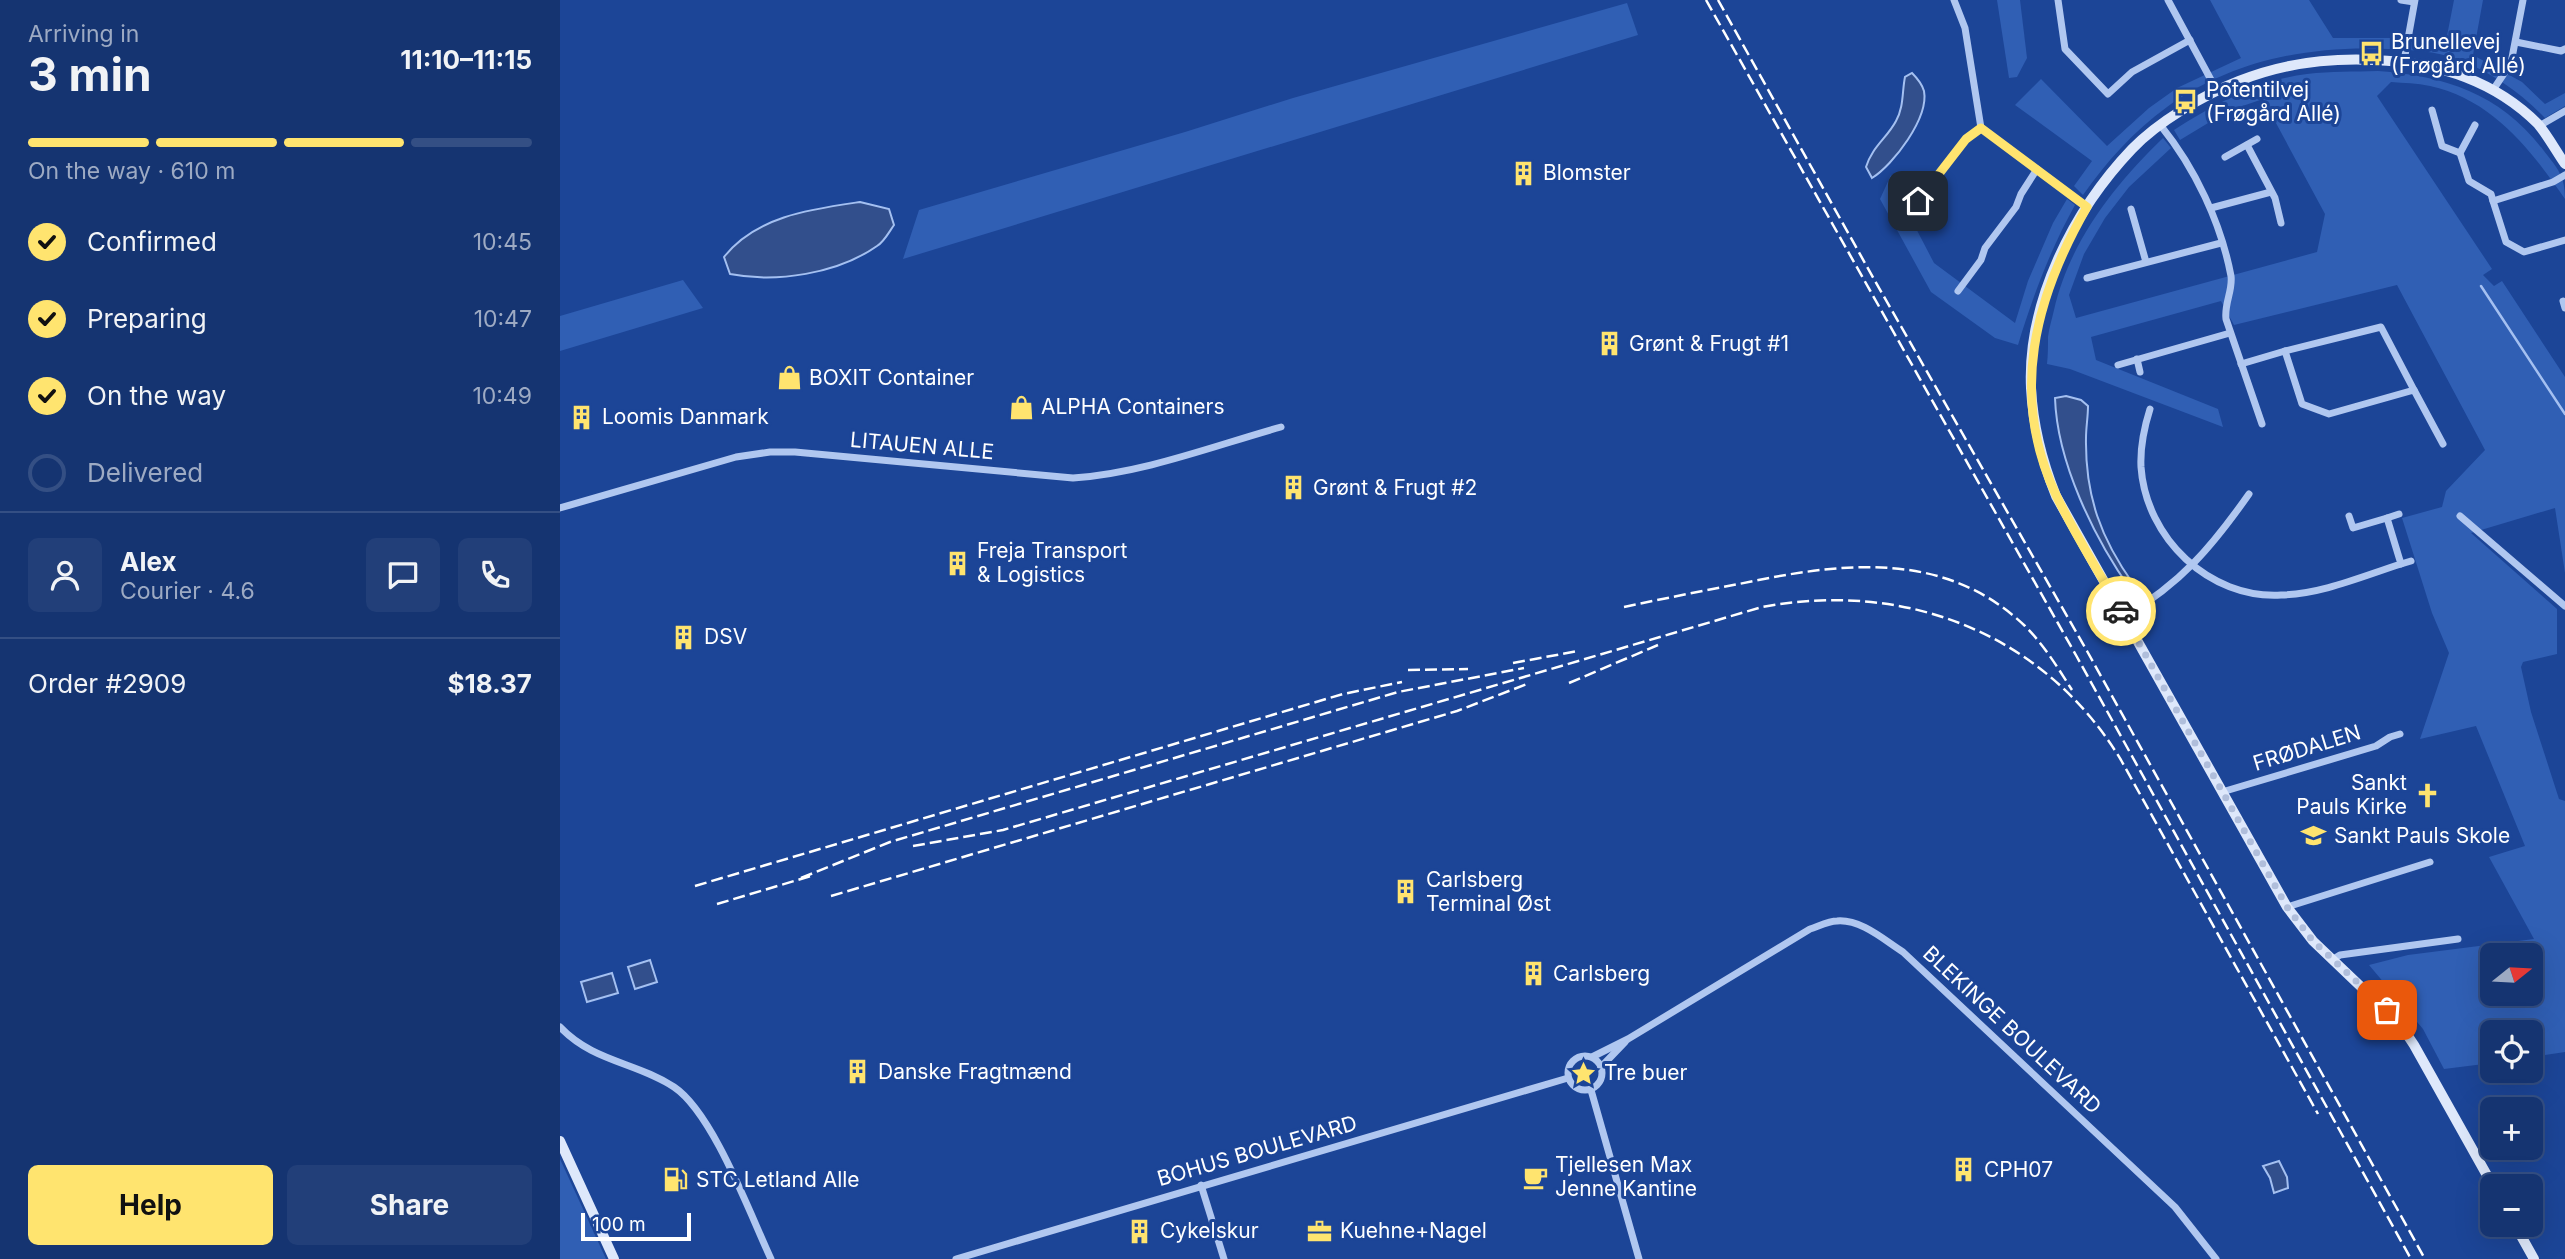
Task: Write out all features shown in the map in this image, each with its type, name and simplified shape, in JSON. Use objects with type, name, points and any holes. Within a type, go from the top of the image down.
[{"type":"street","points":[[1954,0],[1965,28],[1981,128],[2087,207]]},
{"type":"street","points":[[2058,0],[2065,49],[2108,94],[2132,72],[2190,40]]},
{"type":"street","points":[[2168,0],[2217,91]]},
{"type":"street","points":[[2402,0],[2414,1],[2404,61]]},
{"type":"street","points":[[2493,90],[2511,63],[2523,0]]},
{"type":"street","points":[[2516,42],[2560,51],[2565,49]]},
{"type":"street","points":[[2486,1174],[2400,1024],[2306,933],[2287,907],[2222,792],[2052,487],[2039,447],[2032,401],[2031,366],[2036,326],[2049,285],[2066,244],[2110,174],[2134,147],[2183,109],[2261,73],[2309,63],[2356,60],[2404,61],[2456,74],[2493,90],[2516,105],[2539,126],[2565,164]]},
{"type":"street","points":[[2432,110],[2442,146],[2460,153]]},
{"type":"street","points":[[2539,126],[2565,111]]},
{"type":"street","points":[[2475,125],[2460,153],[2469,181],[2491,194],[2506,242],[2524,252],[2565,240]]},
{"type":"street","points":[[2161,126],[2179,148],[2211,208],[2231,278],[2225,311],[2262,424]]},
{"type":"street","points":[[1911,210],[1966,139],[1981,128]]},
{"type":"street","points":[[2225,157],[2257,139]]},
{"type":"street","points":[[2247,145],[2271,192],[2281,223]]},
{"type":"street","points":[[1958,291],[2016,207],[2037,169]]},
{"type":"street","points":[[2493,201],[2553,182],[2565,175]]},
{"type":"street","points":[[2211,208],[2271,192]]},
{"type":"street","points":[[1910,195],[1918,201]]},
{"type":"street","points":[[2131,209],[2146,262]]},
{"type":"street","points":[[2087,278],[2221,243]]},
{"type":"street","points":[[1956,276],[1965,282]]},
{"type":"street","points":[[2241,364],[2381,327],[2443,444]]},
{"type":"street","points":[[2118,365],[2230,332]]},
{"type":"street","points":[[2285,351],[2302,404],[2329,414],[2414,390]]},
{"type":"street","points":[[2137,359],[2140,372]]},
{"type":"street","points":[[2150,409],[2143,433],[2141,461],[2148,501],[2164,534],[2193,566],[2221,584],[2240,591],[2280,596],[2309,592],[2411,561]]},
{"type":"street","name":"LITAUEN ALLE","points":[[560,508],[736,457],[768,452],[795,452],[1073,478],[1129,471],[1281,426]]},
{"type":"street","points":[[2124,617],[2148,603],[2193,566],[2212,545],[2249,494]]},
{"type":"street","points":[[2349,516],[2353,528],[2399,514]]},
{"type":"street","points":[[2460,516],[2565,606]]},
{"type":"street","points":[[2387,518],[2401,564]]},
{"type":"street","name":"FRØDALEN","points":[[2222,792],[2376,746],[2400,734]]},
{"type":"street","points":[[2287,907],[2430,862]]},
{"type":"street","name":"BLEKINGE BOULEVARD","points":[[1628,1039],[1810,929],[1836,920],[1850,922],[1866,928],[1903,952],[2158,1190],[2192,1226],[2216,1259]]},
{"type":"street","points":[[2332,960],[2340,955],[2458,939]]},
{"type":"street","points":[[560,1027],[572,1040],[594,1053],[657,1077],[686,1097],[709,1126],[771,1259]]},
{"type":"street","points":[[1592,1057],[1601,1067],[1601,1080],[1591,1090],[1579,1090],[1568,1078],[1568,1068],[1574,1059],[1592,1057],[1628,1039]]},
{"type":"street","points":[[1601,1067],[1628,1039]]},
{"type":"street","name":"BOHUS BOULEVARD","points":[[956,1259],[1568,1078]]},
{"type":"street","points":[[1591,1090],[1639,1259]]},
{"type":"street","points":[[560,1141],[614,1259]]},
{"type":"street","points":[[1201,1185],[1224,1259]]},
{"type":"street","points":[[584,1193],[594,1206],[622,1259]]},
{"type":"street","points":[[2522,1237],[2534,1259]]},
{"type":"shaded area","points":[[1997,0],[2020,0],[2027,58],[2017,77],[2009,78]]},
{"type":"shaded area","points":[[2210,0],[2309,0],[2333,38],[2402,38],[2445,46],[2454,0],[2483,0],[2473,55],[2522,82],[2545,104],[2565,93],[2565,106],[2545,118],[2515,91],[2493,77],[2470,64],[2440,54],[2360,48],[2302,53],[2245,67],[2192,91],[2167,107],[2121,148],[2083,195],[2074,186],[2092,161],[2015,105],[2041,79],[2107,146],[2149,108],[2177,88],[2241,58]]},
{"type":"shaded area","points":[[1627,3],[1638,35],[903,259],[919,210],[1293,98]]},
{"type":"shaded area","points":[[2378,71],[2427,78],[2449,83],[2491,102],[2527,131],[2560,173],[2564,184],[2565,199],[2538,162],[2508,129],[2473,103],[2452,93],[2430,86],[2391,82],[2377,96],[2492,269],[2483,275],[2494,286],[2502,281],[2565,377],[2565,573],[2555,508],[2471,533],[2557,609],[2557,654],[2523,662],[2521,667],[2531,712],[2559,799],[2565,801],[2565,1052],[2543,1055],[2543,1020],[2480,1020],[2480,1064],[2444,1069],[2423,1029],[2369,965],[2408,955],[2480,946],[2480,1006],[2543,1006],[2543,943],[2502,943],[2534,939],[2489,857],[2525,846],[2476,726],[2420,739],[2449,653],[2432,613],[2402,518],[2442,507],[2446,491],[2485,450],[2397,285],[2234,325],[2221,301],[2091,337],[2096,360],[2218,409],[2223,427],[2070,369],[2047,364],[2048,337],[2054,310],[2070,261],[2111,195],[2163,138],[2171,148],[2129,187],[2105,218],[2084,254],[2069,295],[2076,318],[2317,252],[2325,214],[2263,99],[2228,111],[2180,140],[2174,130],[2221,102],[2255,88],[2289,77]]},
{"type":"shaded area","points":[[1912,73],[1924,91],[1921,114],[1899,152],[1872,178],[1866,167],[1899,116],[1905,77]]},
{"type":"shaded area","points":[[1891,175],[1934,263],[2015,323],[2028,281],[2053,223],[2067,199],[2075,205],[2043,274],[2018,345],[1995,338],[1931,292],[1880,199]]},
{"type":"shaded area","points":[[860,202],[889,209],[894,225],[880,244],[861,256],[825,270],[806,274],[748,277],[730,274],[724,257],[737,243],[768,223],[804,212]]},
{"type":"shaded area","points":[[683,280],[703,308],[560,351],[560,316]]},
{"type":"shaded area","points":[[2066,396],[2081,400],[2088,406],[2086,459],[2092,498],[2104,534],[2136,592],[2131,590],[2104,547],[2070,473],[2057,422],[2055,398]]},
{"type":"shaded area","points":[[650,960],[657,982],[635,989],[628,967]]},
{"type":"shaded area","points":[[612,973],[618,993],[587,1002],[581,982]]},
{"type":"shaded area","points":[[560,1159],[606,1259],[560,1259]]},
{"type":"shaded area","points":[[2279,1161],[2287,1177],[2288,1188],[2274,1193],[2263,1166]]},
{"type":"waterway","points":[[2481,286],[2565,414]]},
{"type":"railway","points":[[1706,0],[2077,657],[2411,1259]]},
{"type":"railway","points":[[1718,0],[2087,651],[2425,1259]]},
{"type":"railway","points":[[1624,607],[1814,571],[1852,567],[1925,573],[1960,584],[1993,601],[2025,626],[2045,649],[2072,690]]},
{"type":"railway","points":[[913,846],[1003,830],[1762,607],[1815,601],[1868,602],[1918,610],[1966,626],[2011,649],[2053,679],[2089,716],[2121,760],[2318,1114]]},
{"type":"railway","points":[[1569,683],[1658,645]]},
{"type":"railway","points":[[1513,663],[1578,651]]},
{"type":"railway","points":[[801,878],[890,842],[1398,692],[1524,668]]},
{"type":"railway","points":[[1408,670],[1468,669]]},
{"type":"railway","points":[[695,886],[1343,694],[1402,682]]},
{"type":"railway","points":[[831,896],[1457,711],[1527,684]]},
{"type":"railway","points":[[717,904],[811,876]]},
{"type":"way so far","points":[[2121,611],[2297,922],[2332,960],[2387,1010]]},
{"type":"place","name":"Brunellevej (Frøgård Allé)","points":[[2371,54]]},
{"type":"place","name":"Potentilvej (Frøgård Allé)","points":[[2186,102]]},
{"type":"place","name":"Blomster","points":[[1523,173]]},
{"type":"place","name":"Grønt & Frugt #1","points":[[1609,344]]},
{"type":"place","name":"BOXIT Container","points":[[789,378]]},
{"type":"place","name":"ALPHA Containers","points":[[1021,407]]},
{"type":"place","name":"Loomis Danmark","points":[[582,417]]},
{"type":"place","name":"Grønt & Frugt #2","points":[[1293,488]]},
{"type":"place","name":"Freja Transport & Logistics","points":[[957,563]]},
{"type":"place","name":"DSV","points":[[684,637]]},
{"type":"place","name":"Sankt Pauls Kirke","points":[[2427,795]]},
{"type":"place","name":"Sankt Pauls Skole","points":[[2314,836]]},
{"type":"place","name":"Carlsberg Terminal Øst","points":[[1406,892]]},
{"type":"place","name":"Carlsberg","points":[[1533,974]]},
{"type":"place","name":"Danske Fragtmænd","points":[[858,1072]]},
{"type":"place","name":"Tre buer","points":[[1584,1073]]},
{"type":"place","name":"CPH07","points":[[1964,1170]]},
{"type":"place","name":"Tjellesen Max Jenne Kantine","points":[[1535,1177]]},
{"type":"place","name":"STC Letland Alle","points":[[676,1180]]},
{"type":"place","name":"Cykelskur","points":[[1140,1231]]},
{"type":"place","name":"Kuehne+Nagel","points":[[1320,1231]]},
{"type":"route","points":[[1918,201],[1966,139],[1981,128],[2087,207],[2066,244],[2036,326],[2031,387],[2039,447],[2056,496],[2121,611]]}]
